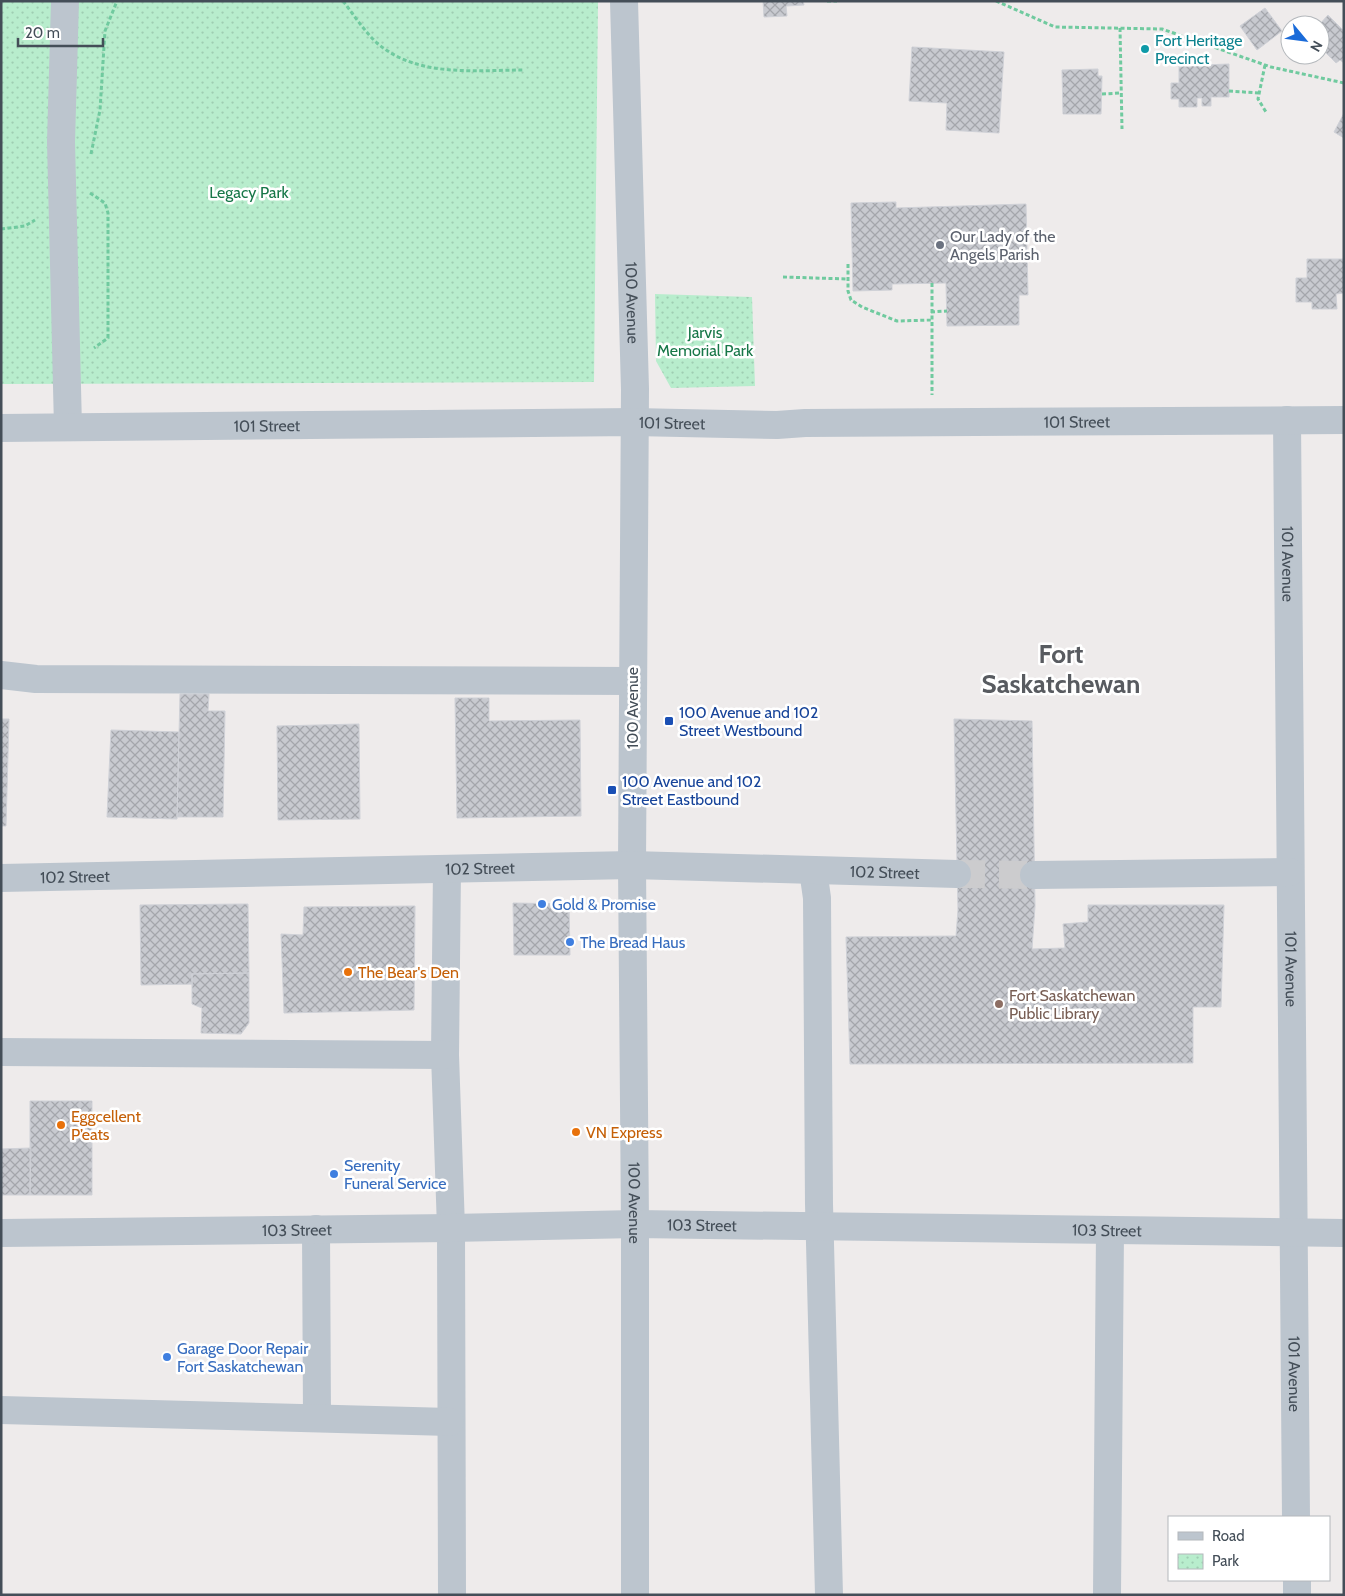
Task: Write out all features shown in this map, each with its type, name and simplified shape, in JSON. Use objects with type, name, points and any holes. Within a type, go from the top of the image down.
[{"type":"street","points":[[65,1],[60,142],[68,427]]},
{"type":"street","name":"100 Avenue","points":[[624,1],[635,389],[632,680],[635,1595]]},
{"type":"street","name":"101 Avenue","points":[[1288,420],[1290,872],[1296,1234],[1296,1516]]},
{"type":"street","name":"101 Street","points":[[1,428],[634,422],[777,425],[932,422],[1344,420]]},
{"type":"street","points":[[1,675],[36,679],[632,680]]},
{"type":"street","name":"102 Street","points":[[1,878],[632,865],[957,874]]},
{"type":"street","points":[[447,869],[445,1054],[451,1228],[450,1422],[452,1595]]},
{"type":"street","points":[[813,870],[817,898],[820,1227],[829,1595]]},
{"type":"street","points":[[1034,875],[1290,872]]},
{"type":"street","points":[[1,1052],[445,1054]]},
{"type":"street","name":"103 Street","points":[[1,1233],[635,1224],[1296,1234],[1344,1233]]},
{"type":"street","points":[[316,1229],[317,1418]]},
{"type":"street","points":[[1107,1595],[1110,1231]]},
{"type":"street","points":[[1,1410],[450,1422]]},
{"type":"street","points":[[1297,1581],[1297,1595]]},
{"type":"path","points":[[89,160],[100,110],[105,31],[117,1]]},
{"type":"path","points":[[343,1],[375,41],[402,59],[421,66],[455,70],[524,70]]},
{"type":"path","points":[[827,1],[837,1]]},
{"type":"path","points":[[996,1],[1055,27],[1162,29],[1265,65],[1344,83]]},
{"type":"path","points":[[1120,28],[1122,129]]},
{"type":"path","points":[[1265,65],[1258,99],[1266,112]]},
{"type":"path","points":[[1229,91],[1259,93]]},
{"type":"path","points":[[1102,94],[1121,93]]},
{"type":"path","points":[[86,191],[105,203],[108,213],[108,338],[88,351]]},
{"type":"path","points":[[848,264],[849,296],[862,307],[897,321],[931,320]]},
{"type":"path","points":[[783,277],[847,279]]},
{"type":"path","points":[[932,283],[932,422]]},
{"type":"path","points":[[931,312],[947,312]]},
{"type":"green space","name":"Legacy Park","points":[[1,1],[598,1],[594,382],[1,384]]},
{"type":"green space","name":"Jarvis Memorial Park","points":[[655,294],[752,297],[755,386],[671,388],[656,361]]},
{"type":"building","points":[[763,1],[803,1],[804,5],[786,6],[787,16],[764,17]]},
{"type":"building","points":[[1265,8],[1280,28],[1280,33],[1257,50],[1240,26]]},
{"type":"building","points":[[1330,17],[1344,31],[1344,63],[1340,60],[1336,63],[1330,57]]},
{"type":"building","points":[[912,47],[1004,52],[999,133],[946,130],[947,103],[909,101]]},
{"type":"building","points":[[1229,64],[1229,97],[1211,97],[1211,106],[1202,106],[1202,98],[1197,98],[1197,107],[1179,107],[1179,99],[1171,99],[1171,83],[1179,83],[1179,66]]},
{"type":"building","points":[[1098,69],[1098,76],[1102,76],[1101,114],[1063,114],[1062,70]]},
{"type":"building","points":[[1344,113],[1344,138],[1334,132]]},
{"type":"building","name":"Our Lady of the Angels Parish","points":[[896,202],[896,208],[1026,204],[1028,295],[1019,295],[1019,325],[947,326],[946,283],[892,284],[892,290],[853,291],[851,203]]},
{"type":"building","points":[[1307,259],[1344,259],[1344,293],[1336,294],[1337,309],[1312,309],[1312,302],[1296,302],[1296,278],[1307,278]]},
{"type":"building","points":[[180,694],[209,694],[208,711],[225,711],[223,817],[177,817]]},
{"type":"building","points":[[455,698],[489,698],[489,721],[580,720],[581,816],[457,818]]},
{"type":"building","points":[[1,719],[9,719],[6,826],[1,826]]},
{"type":"building","points":[[954,719],[1032,721],[1035,906],[1032,949],[1065,948],[1063,924],[1088,922],[1088,905],[1224,905],[1221,1007],[1193,1007],[1193,1063],[850,1064],[846,937],[956,936],[958,910]]},
{"type":"building","points":[[359,724],[360,819],[278,820],[277,726]]},
{"type":"building","points":[[111,730],[179,732],[177,819],[107,817]]},
{"type":"building","points":[[513,903],[569,904],[570,955],[514,955]]},
{"type":"building","points":[[248,904],[249,973],[192,974],[192,984],[141,985],[140,905]]},
{"type":"building","name":"The Bear's Den","points":[[415,906],[414,1010],[284,1013],[281,934],[303,935],[304,907]]},
{"type":"building","points":[[249,973],[249,1023],[241,1034],[201,1033],[202,1008],[192,1004],[192,974]]},
{"type":"building","name":"Eggcellent P’eats","points":[[30,1101],[92,1101],[92,1195],[30,1195]]},
{"type":"building","points":[[31,1148],[30,1195],[1,1195],[1,1149]]},
{"type":"tunnel","points":[[957,874],[1034,875]]},
{"type":"place","name":"Fort Heritage Precinct","points":[[1145,49]]},
{"type":"place","name":"Our Lady of the Angels Parish","points":[[940,245]]},
{"type":"place","name":"100 Avenue and 102 Street Westbound","points":[[669,721]]},
{"type":"place","name":"100 Avenue and 102 Street Eastbound","points":[[612,790]]},
{"type":"place","name":"Gold & Promise","points":[[542,904]]},
{"type":"place","name":"The Bread Haus","points":[[570,942]]},
{"type":"place","name":"The Bear's Den","points":[[348,972]]},
{"type":"place","name":"Fort Saskatchewan Public Library","points":[[999,1004]]},
{"type":"place","name":"Eggcellent P’eats","points":[[61,1125]]},
{"type":"place","name":"VN Express","points":[[576,1132]]},
{"type":"place","name":"Serenity Funeral Service","points":[[334,1174]]},
{"type":"place","name":"Garage Door Repair Fort Saskatchewan","points":[[167,1357]]},
{"type":"district","name":"Fort Saskatchewan","points":[[1061,669]]}]
